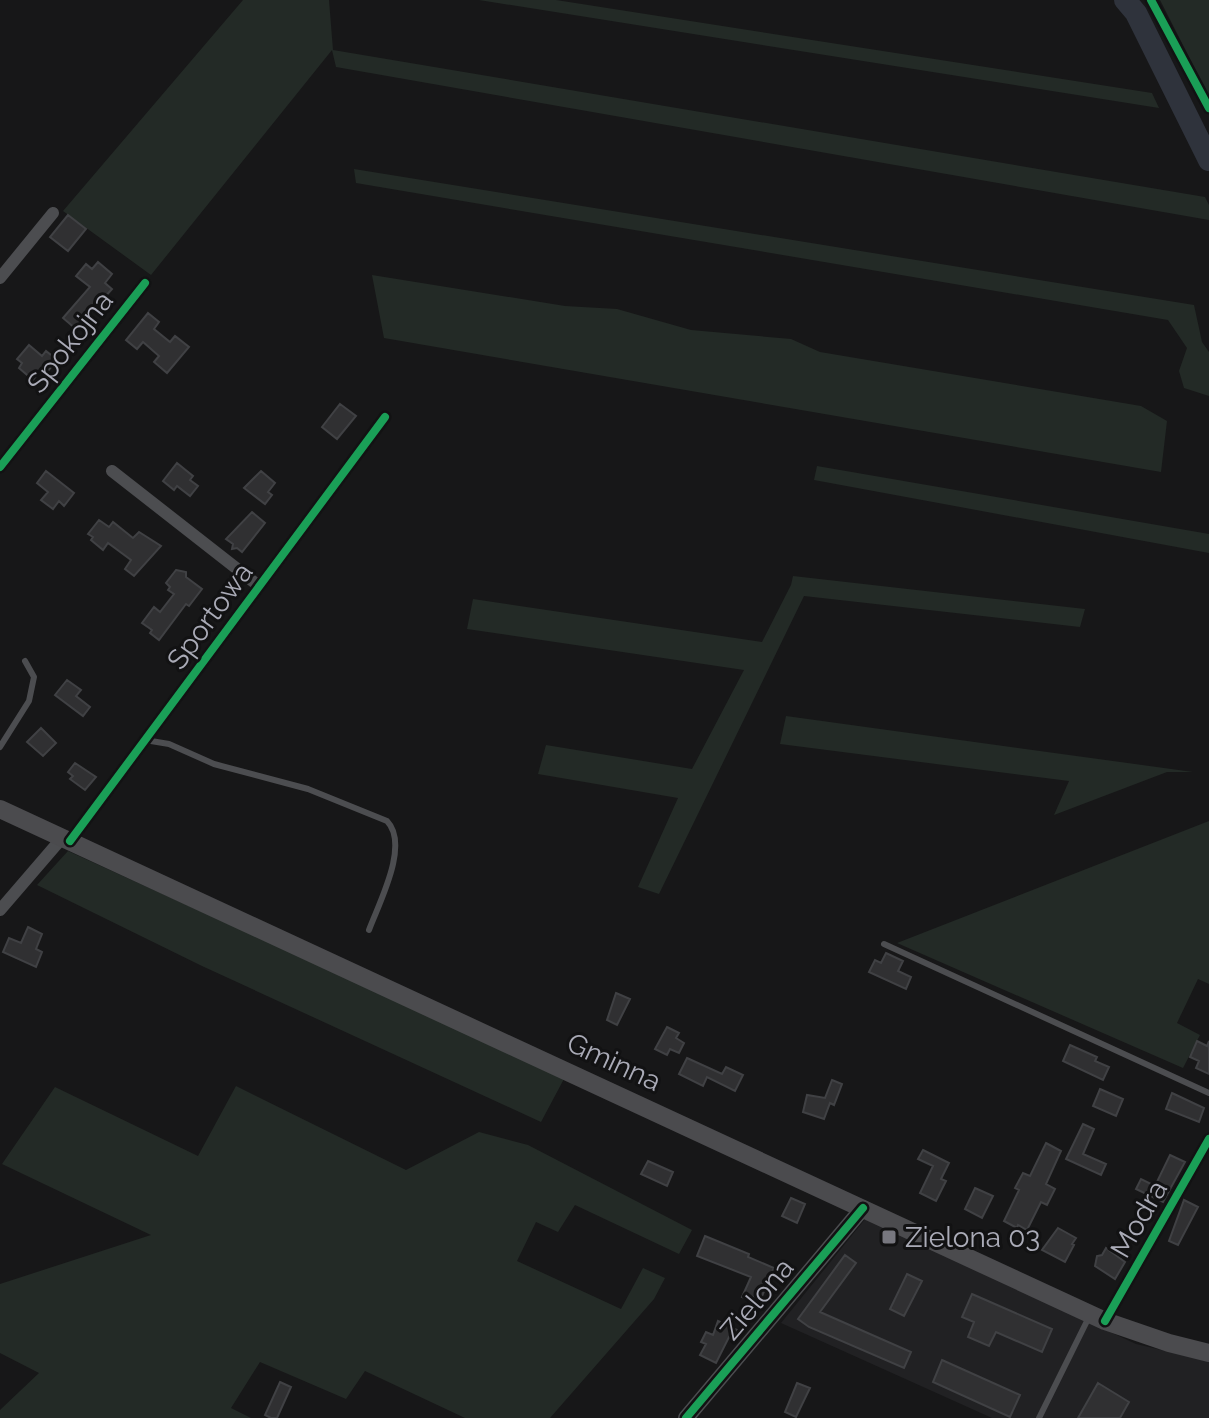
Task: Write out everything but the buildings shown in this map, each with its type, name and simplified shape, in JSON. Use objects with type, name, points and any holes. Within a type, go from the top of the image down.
[{"type":"main road","name":"Gminna","points":[[0,809],[1098,1318],[1169,1343],[1209,1353]]},
{"type":"street","points":[[0,278],[53,213]]},
{"type":"street","name":"Spokojna","points":[[0,467],[145,283]]},
{"type":"street","name":"Sportowa","points":[[0,910],[66,840],[145,740],[385,417]]},
{"type":"street","name":"Sportowa","points":[[112,471],[259,586]]},
{"type":"street","name":"Modra","points":[[1098,1318],[1209,1139]]},
{"type":"street","name":"Zielona","points":[[686,1418],[863,1208]]},
{"type":"lane","points":[[0,747],[29,701],[34,677],[25,661]]},
{"type":"lane","points":[[145,740],[169,744],[214,764],[308,789],[387,821],[394,827],[395,857],[369,930]]},
{"type":"lane","points":[[884,944],[1209,1093]]},
{"type":"lane","points":[[1039,1418],[1098,1318]]},
{"type":"shaded area","points":[[243,0],[329,0],[333,50],[1205,197],[1209,205],[1209,220],[336,67],[332,50],[151,275],[63,211]]},
{"type":"shaded area","points":[[479,0],[556,0],[1152,93],[1159,108]]},
{"type":"shaded area","points":[[1160,0],[1209,0],[1209,96]]},
{"type":"shaded area","points":[[354,169],[1194,305],[1202,342],[1209,352],[1209,396],[1184,388],[1179,371],[1187,348],[1168,320],[356,183]]},
{"type":"shaded area","points":[[372,275],[565,306],[617,309],[691,330],[791,339],[820,352],[1141,406],[1167,421],[1161,472],[384,338]]},
{"type":"shaded area","points":[[817,466],[1209,534],[1209,553],[814,480]]},
{"type":"shaded area","points":[[793,576],[1085,609],[1080,627],[804,596],[659,894],[638,887],[678,798],[538,774],[546,745],[692,769],[744,670],[467,629],[473,599],[762,642]]},
{"type":"shaded area","points":[[786,716],[1193,772],[1167,772],[1054,815],[1069,781],[780,744]]},
{"type":"shaded area","points":[[1209,821],[1209,984],[1198,979],[1177,1023],[1200,1035],[1183,1068],[897,943]]},
{"type":"shaded area","points":[[68,851],[565,1077],[541,1122],[202,966],[37,885]]},
{"type":"shaded area","points":[[236,1086],[406,1170],[479,1132],[528,1145],[692,1230],[679,1254],[575,1205],[558,1232],[536,1222],[517,1261],[621,1309],[643,1268],[665,1278],[654,1299],[550,1418],[465,1418],[365,1371],[346,1399],[260,1362],[231,1408],[251,1418],[0,1418],[0,1410],[39,1373],[0,1353],[0,1284],[151,1235],[2,1164],[55,1087],[198,1156]]},
{"type":"shaded area","points":[[866,1218],[1136,1344],[1209,1361],[1209,1418],[992,1418],[781,1323]]},
{"type":"waterway","points":[[1125,0],[1136,13],[1209,160]]},
{"type":"cycle path","points":[[1151,0],[1209,108]]},
{"type":"cycle path","points":[[0,467],[145,283]]},
{"type":"cycle path","points":[[70,841],[385,417]]},
{"type":"cycle path","points":[[1105,1321],[1209,1139]]},
{"type":"cycle path","points":[[686,1418],[863,1208]]},
{"type":"place","name":"Zielona 03","points":[[889,1237]]}]
